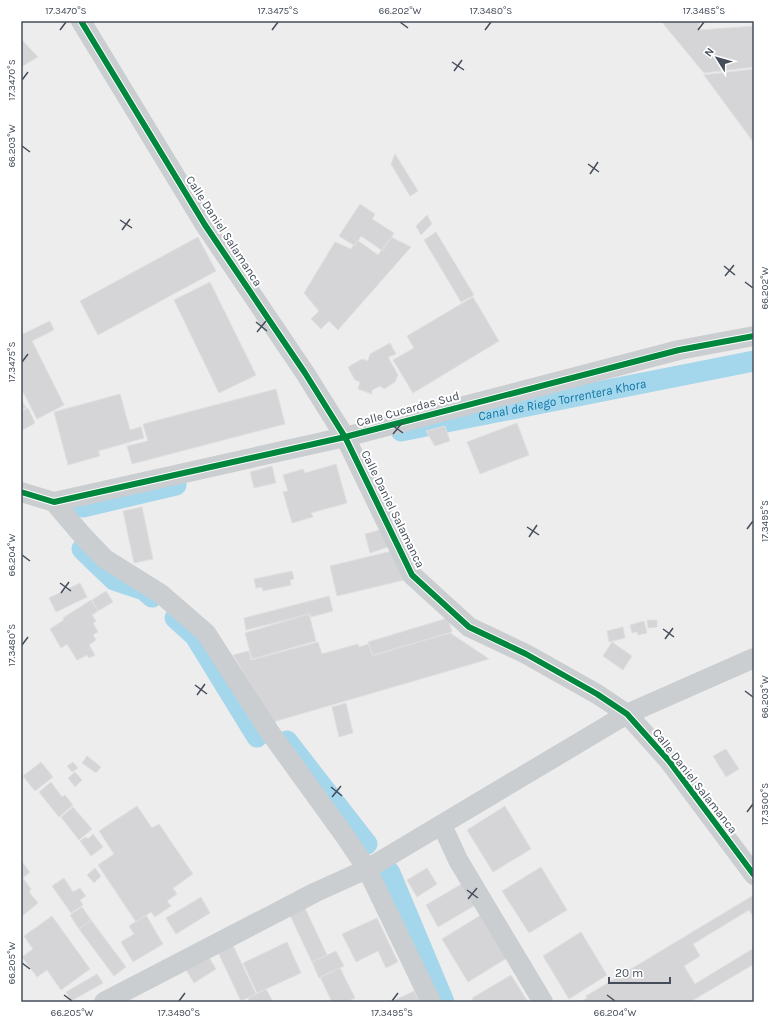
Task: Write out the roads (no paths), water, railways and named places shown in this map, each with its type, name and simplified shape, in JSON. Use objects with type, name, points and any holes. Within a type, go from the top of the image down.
[{"type":"street","name":"Calle Daniel Salamanca","points":[[80,21],[205,225],[306,373],[345,437],[412,575],[469,627],[526,654],[596,694],[627,714],[669,761],[754,875]]},
{"type":"street","name":"Calle Cucardas Sud","points":[[21,492],[54,502],[345,437],[679,350],[754,336]]},
{"type":"street","points":[[54,502],[105,559],[161,594],[206,634],[269,731],[348,839],[367,869],[431,1002]]},
{"type":"street","points":[[104,1002],[316,892],[367,869],[627,714],[754,658]]},
{"type":"street","points":[[441,825],[458,860],[543,1002]]},
{"type":"waterway","name":"Canal de Riego Torrentera Khora","points":[[401,431],[754,361]]},
{"type":"waterway","name":"Canal de Riego Torrentera Khora","points":[[77,506],[83,507],[176,485]]},
{"type":"waterway","name":"Canal de Riego Torrentera Khora","points":[[82,549],[114,580],[144,590],[152,597]]},
{"type":"waterway","name":"Canal de Riego Torrentera Khora","points":[[175,618],[195,636],[257,737]]},
{"type":"waterway","name":"Canal de Riego Torrentera Khora","points":[[287,741],[367,844]]},
{"type":"waterway","name":"Canal de Riego Torrentera Khora","points":[[386,868],[390,873],[444,1002]]}]
